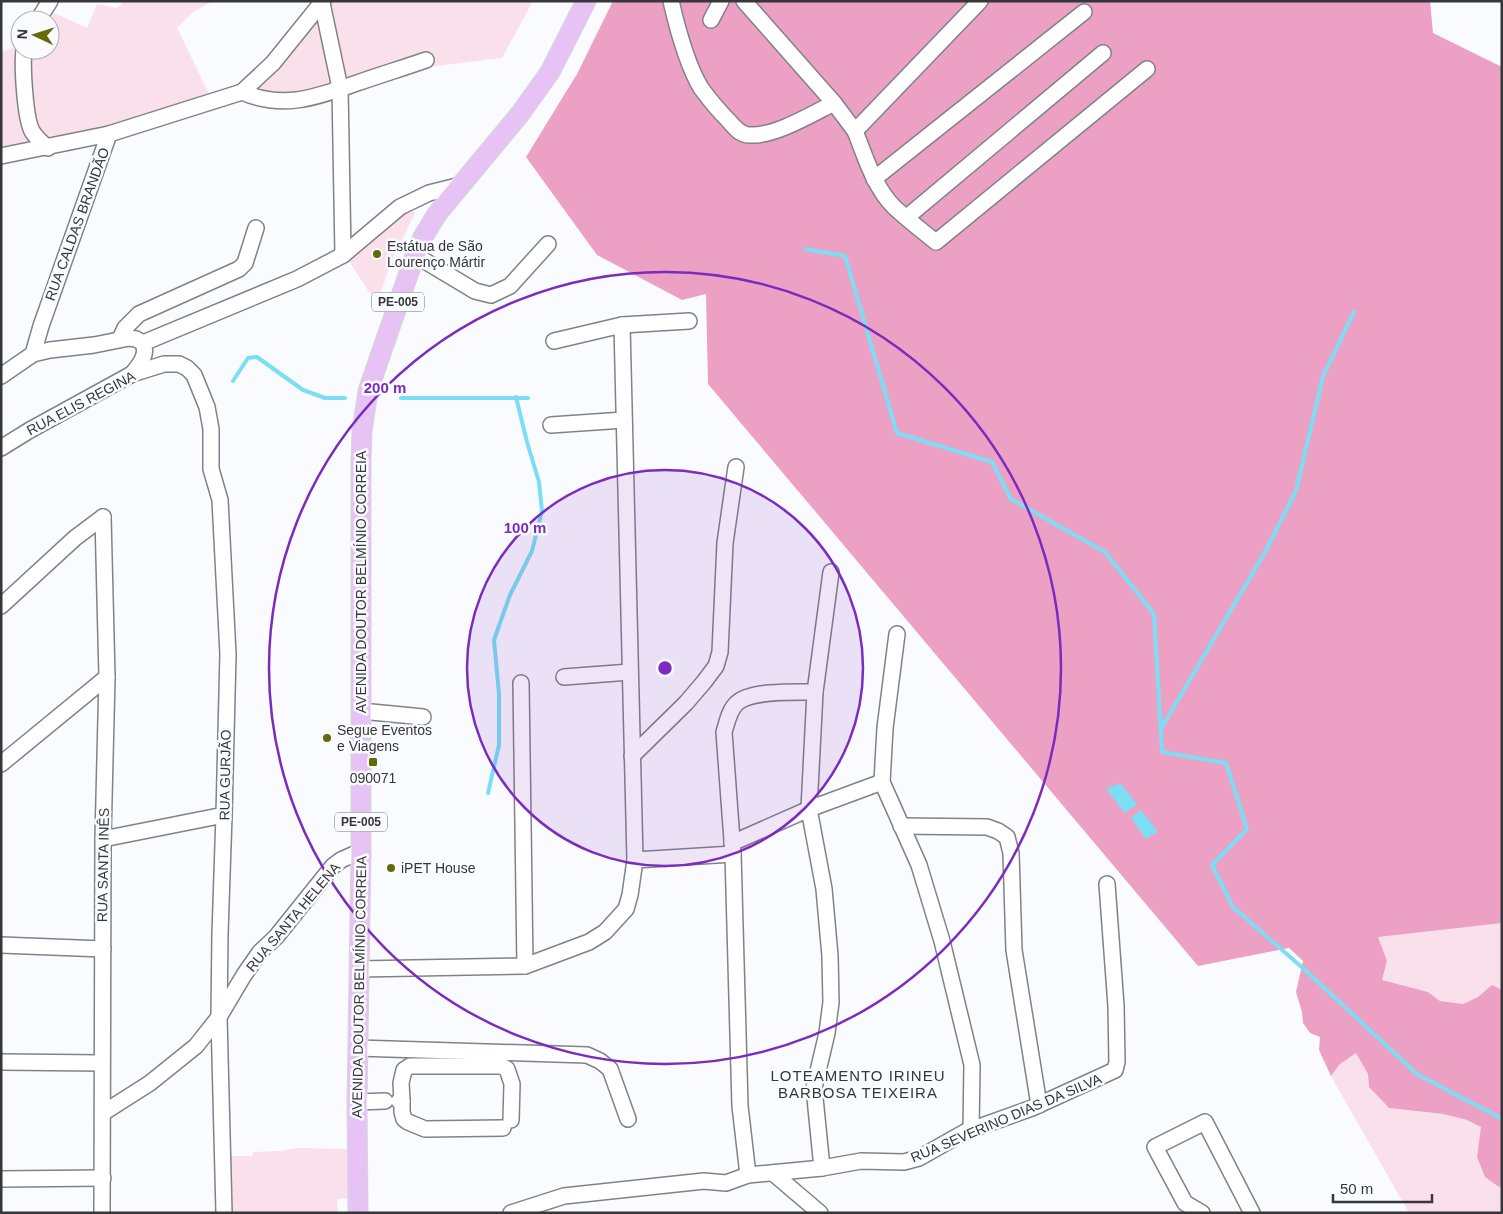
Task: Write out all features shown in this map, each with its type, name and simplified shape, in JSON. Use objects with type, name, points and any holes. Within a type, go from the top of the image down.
[{"type":"main road","name":"PE-005","points":[[415,255],[437,214],[520,114],[550,72],[586,1]]},
{"type":"main road","name":"AVENIDA DOUTOR BELMÍNIO CORREIA","points":[[358,1213],[357,1048],[361,851],[362,431],[365,404],[373,375],[415,255]]},
{"type":"street","points":[[671,1],[679,32],[701,87],[737,130],[747,135],[761,134],[790,125],[834,103]]},
{"type":"street","points":[[711,20],[721,1]]},
{"type":"street","points":[[745,1],[834,103],[854,131],[874,179],[894,206],[936,242],[1147,69]]},
{"type":"street","points":[[854,131],[980,1]]},
{"type":"street","points":[[322,2],[340,88],[343,255]]},
{"type":"street","name":"RUA CALDAS BRANDÃO","points":[[33,354],[109,134],[242,92],[273,63],[322,2]]},
{"type":"street","points":[[874,179],[1084,12]]},
{"type":"street","points":[[907,217],[1103,53]]},
{"type":"street","points":[[23,60],[22,73],[30,126],[39,140],[48,148]]},
{"type":"street","points":[[242,92],[257,99],[286,102],[302,100],[426,60]]},
{"type":"street","points":[[1,156],[48,148],[109,134]]},
{"type":"street","points":[[142,343],[297,279],[343,255],[400,206],[429,193],[461,185]]},
{"type":"street","points":[[120,339],[125,328],[140,314],[239,269],[244,263],[256,228]]},
{"type":"street","points":[[415,255],[475,291],[491,295],[510,286],[548,244]]},
{"type":"street","points":[[554,341],[622,325],[688,321]]},
{"type":"street","points":[[359,969],[525,966],[589,942],[605,932],[626,909],[635,860],[622,325]]},
{"type":"street","points":[[1,376],[33,354],[50,350],[94,346],[120,339],[133,338],[142,343],[145,348],[143,361],[132,374]]},
{"type":"street","name":"RUA ELIS REGINA","points":[[1,448],[132,374],[164,364]]},
{"type":"street","name":"RUA GURJÃO","points":[[164,364],[179,364],[187,368],[202,391],[211,429],[212,469],[220,500],[228,654],[219,1017],[224,1213]]},
{"type":"street","points":[[551,425],[624,420]]},
{"type":"street","points":[[632,756],[686,703],[716,666],[720,652],[725,543],[736,467]]},
{"type":"street","name":"RUA SANTA INÊS","points":[[1,606],[75,538],[103,516],[107,677],[103,839],[102,1213]]},
{"type":"street","points":[[822,1168],[814,1088],[830,1018],[830,956],[824,889],[809,809],[815,692],[831,572]]},
{"type":"street","points":[[897,634],[882,782],[919,865],[942,941],[972,1065],[971,1130]]},
{"type":"street","points":[[564,677],[630,672]]},
{"type":"street","points":[[1,764],[107,677]]},
{"type":"street","points":[[521,683],[525,966]]},
{"type":"street","points":[[748,1175],[740,1106],[732,849],[724,732],[729,716],[737,702],[753,695],[815,692]]},
{"type":"street","points":[[361,711],[423,717]]},
{"type":"street","points":[[635,860],[732,849],[809,809],[882,782]]},
{"type":"street","points":[[103,839],[224,815]]},
{"type":"street","points":[[901,826],[987,827],[1007,837],[1012,853],[1014,950],[1039,1105]]},
{"type":"street","name":"RUA SANTA HELENA","points":[[103,1113],[150,1083],[196,1046],[219,1017],[260,952],[276,937],[333,866],[341,860],[361,851]]},
{"type":"street","name":"RUA SEVERINO DIAS DA SILVA","points":[[511,1213],[564,1196],[704,1181],[726,1183],[748,1175],[822,1168],[861,1161],[904,1162],[919,1158],[971,1130],[1039,1105],[1115,1070],[1118,1062],[1116,1006],[1107,884]]},
{"type":"street","points":[[1,945],[102,949]]},
{"type":"street","points":[[357,1048],[587,1055],[600,1061],[610,1069],[628,1119]]},
{"type":"street","points":[[1,1062],[102,1063]]},
{"type":"street","points":[[410,1066],[501,1066],[508,1069],[512,1084],[507,1124],[426,1129],[404,1119],[395,1101],[404,1070],[410,1066]]},
{"type":"street","points":[[357,1102],[395,1101]]},
{"type":"street","points":[[1202,1213],[1185,1203],[1156,1147],[1205,1122],[1252,1213]]},
{"type":"street","points":[[773,1173],[820,1213]]},
{"type":"street","points":[[1,1179],[103,1178]]},
{"type":"shaded area","points":[[124,1],[213,1],[193,12],[177,28],[210,96],[101,129],[48,141],[39,127],[30,105],[29,60],[60,60],[60,16],[87,28],[97,4],[117,8]]},
{"type":"shaded area","points":[[326,1],[533,1],[502,58],[349,79],[345,78]]},
{"type":"shaded area","points":[[613,1],[1430,1],[1433,33],[1502,67],[1502,923],[1378,937],[1387,961],[1382,980],[1428,992],[1440,1001],[1463,1004],[1478,997],[1492,985],[1502,990],[1502,1186],[1499,1187],[1485,1177],[1477,1157],[1481,1127],[1467,1120],[1443,1114],[1389,1108],[1369,1087],[1368,1074],[1356,1053],[1340,1064],[1331,1076],[1319,1050],[1320,1037],[1310,1033],[1303,1023],[1296,992],[1303,961],[1289,948],[1198,966],[708,384],[706,294],[682,300],[597,255],[526,157],[577,74]]},
{"type":"shaded area","points":[[321,12],[336,84],[310,92],[256,91],[291,54]]},
{"type":"shaded area","points":[[10,49],[10,60],[21,60],[35,145],[1,150],[1,52]]},
{"type":"shaded area","points":[[416,211],[391,262],[377,304],[345,255],[400,215]]},
{"type":"shaded area","points":[[1343,883],[1502,884],[1502,990],[1491,986],[1478,997],[1463,1004],[1440,1001],[1428,992],[1382,980],[1387,961]]},
{"type":"shaded area","points":[[1356,1053],[1368,1074],[1369,1087],[1389,1108],[1443,1114],[1467,1120],[1482,1127],[1477,1157],[1499,1187],[1502,1186],[1502,1213],[1409,1213],[1331,1076],[1340,1064]]},
{"type":"shaded area","points":[[298,1148],[347,1149],[348,1198],[337,1199],[338,1213],[228,1213],[227,1156],[252,1156],[253,1152]]},
{"type":"water","points":[[1120,783],[1137,804],[1125,813],[1106,789]]},
{"type":"water","points":[[1141,810],[1158,832],[1146,839],[1131,818]]},
{"type":"waterway","points":[[805,249],[845,256],[897,433],[992,462],[1011,499],[1105,552],[1154,614],[1162,752],[1226,763],[1247,829],[1212,865],[1233,907],[1305,970],[1417,1074],[1502,1119]]},
{"type":"waterway","points":[[1162,727],[1265,552],[1296,491],[1323,376],[1354,312]]},
{"type":"waterway","points":[[233,381],[248,358],[257,357],[303,390],[325,398],[345,398]]},
{"type":"waterway","points":[[488,793],[499,745],[499,694],[494,640],[510,595],[532,551],[542,511],[539,482],[516,397]]},
{"type":"waterway","points":[[401,398],[528,398]]},
{"type":"place","name":"Estátua de São Lourenço Mártir","points":[[377,254]]},
{"type":"place","name":"Segue Eventos e Viagens","points":[[327,738]]},
{"type":"place","name":"090071","points":[[373,762]]},
{"type":"place","name":"iPET House","points":[[391,868]]},
{"type":"district","name":"LOTEAMENTO IRINEU BARBOSA TEIXEIRA","points":[[858,1084]]}]
